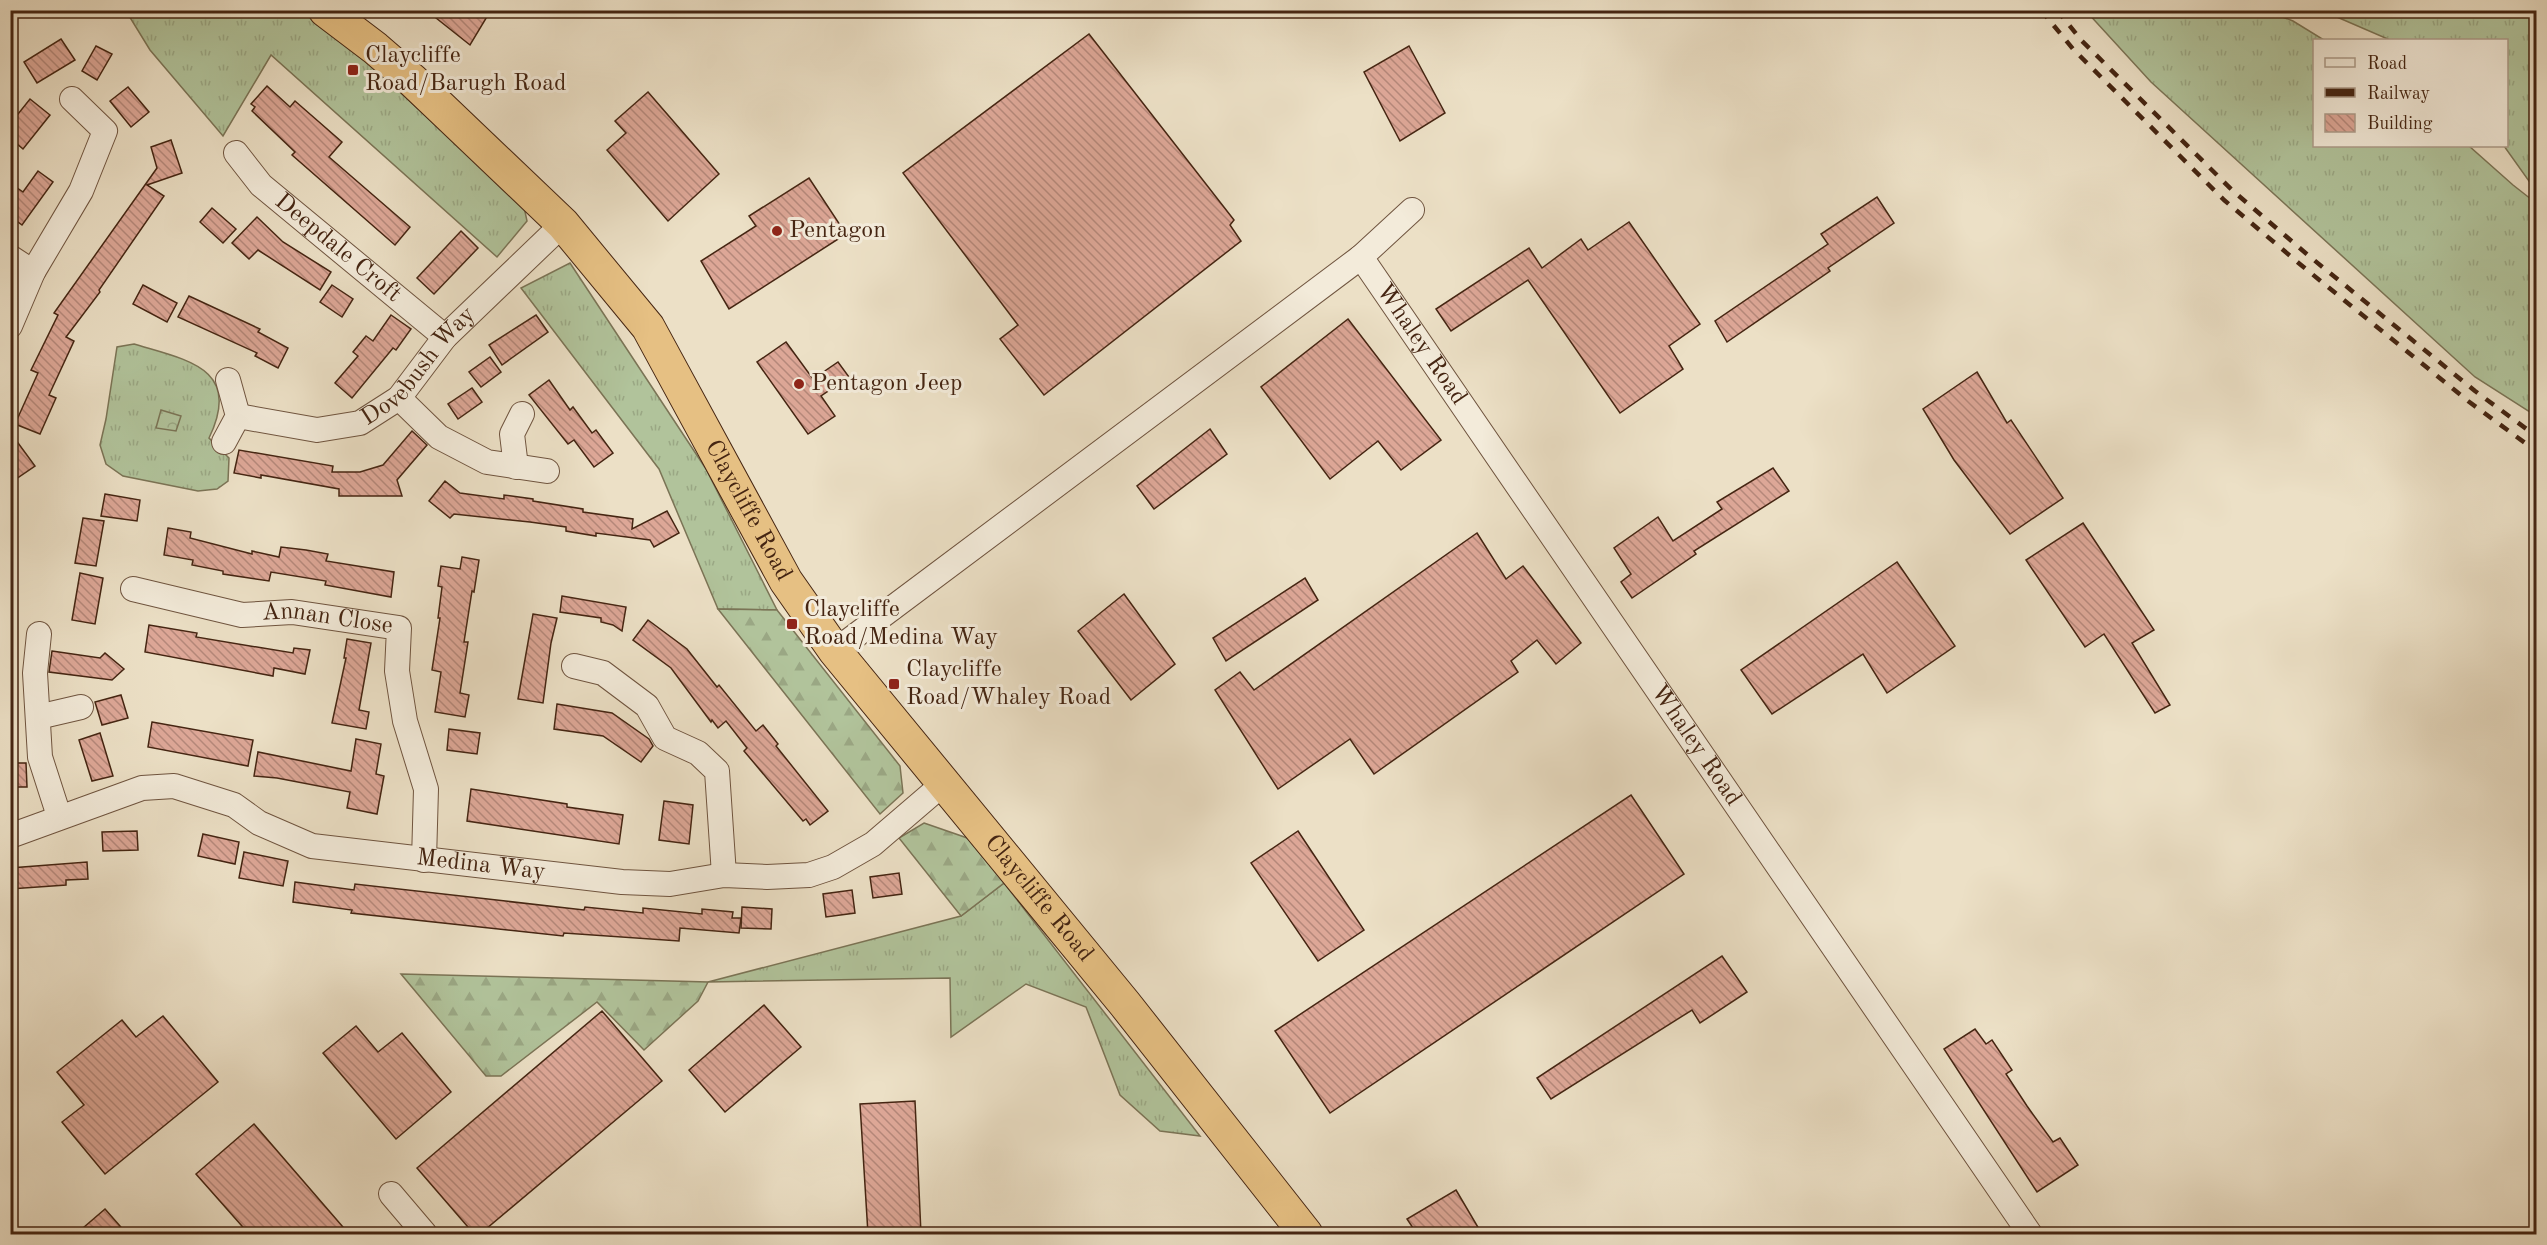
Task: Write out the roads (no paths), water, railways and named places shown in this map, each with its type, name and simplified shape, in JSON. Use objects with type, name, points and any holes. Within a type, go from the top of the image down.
[{"type":"highway","name":"Claycliffe Road","points":[[325,10],[412,80],[563,224],[648,327],[786,581],[835,651],[1125,1004],[1305,1234]]},
{"type":"street","points":[[10,326],[33,272],[81,191],[105,131],[72,99]]},
{"type":"street","name":"Deepdale Croft","points":[[236,153],[261,185],[445,337]]},
{"type":"street","name":"Whaley Road","points":[[835,651],[1361,257],[1412,210]]},
{"type":"street","name":"Dovebush Way","points":[[238,416],[317,430],[360,423],[399,398],[445,337],[563,224]]},
{"type":"street","points":[[10,257],[33,272]]},
{"type":"street","name":"Whaley Road","points":[[1361,257],[2030,1234]]},
{"type":"street","points":[[224,442],[238,416],[228,380]]},
{"type":"street","points":[[399,398],[439,437],[487,462],[548,471]]},
{"type":"street","points":[[516,467],[512,434],[522,414]]},
{"type":"street","name":"Annan Close","points":[[133,589],[242,615],[292,612],[399,628],[397,671],[405,721],[426,789],[424,860]]},
{"type":"street","points":[[39,634],[35,673],[40,757],[59,816]]},
{"type":"street","points":[[574,666],[603,673],[647,706],[665,738],[698,753],[717,771],[724,875]]},
{"type":"street","points":[[38,717],[81,707]]},
{"type":"street","name":"Medina Way","points":[[10,836],[59,816],[142,788],[174,786],[234,805],[260,823],[312,846],[622,882],[670,884],[724,875],[767,877],[809,875],[833,867],[873,844],[943,784]]},
{"type":"street","points":[[391,1194],[425,1234]]},
{"type":"railway","points":[[2041,10],[2073,49],[2224,200],[2468,401],[2536,451]]},
{"type":"railway","points":[[2057,10],[2082,41],[2232,190],[2475,391],[2536,436]]},
{"type":"place","name":"Claycliffe Road/Barugh Road","points":[[353,70]]},
{"type":"place","name":"Pentagon","points":[[777,231]]},
{"type":"place","name":"Pentagon Jeep","points":[[799,384]]},
{"type":"place","name":"Claycliffe Road/Medina Way","points":[[792,624]]},
{"type":"place","name":"Claycliffe Road/Whaley Road","points":[[894,684]]}]
